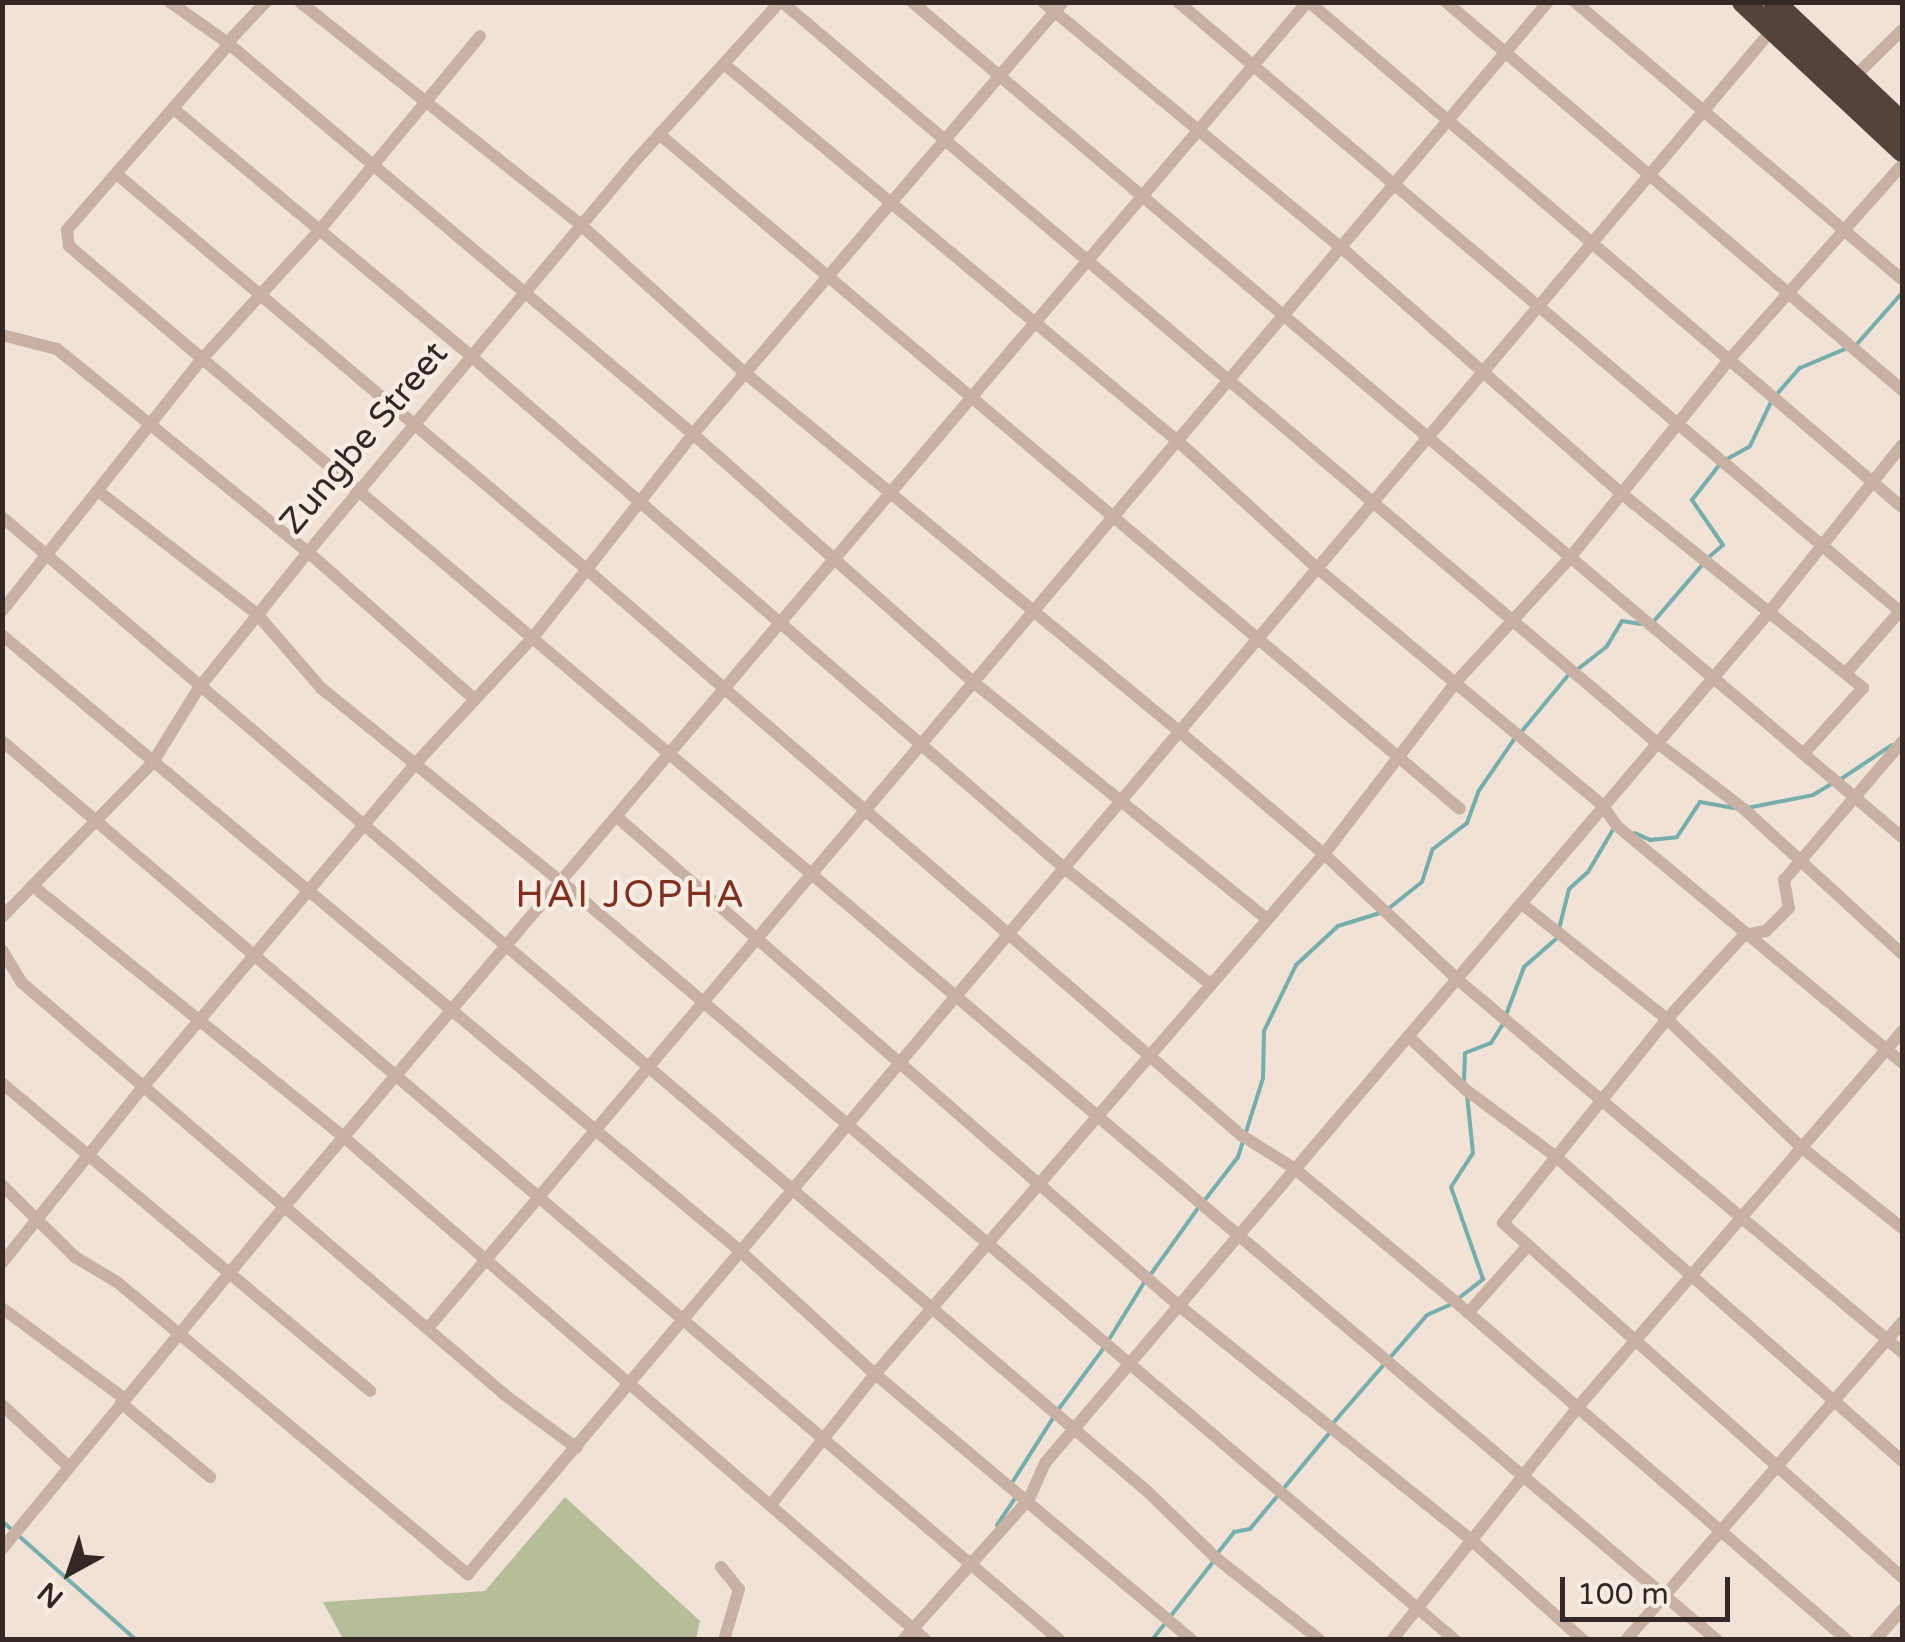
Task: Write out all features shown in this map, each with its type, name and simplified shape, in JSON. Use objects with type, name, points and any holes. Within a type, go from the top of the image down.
[{"type":"highway","points":[[1744,2],[1902,151]]},
{"type":"highway","points":[[1774,2],[1902,123]]},
{"type":"street","points":[[170,2],[228,44],[693,434],[977,684],[1265,918]]},
{"type":"street","points":[[266,2],[64,237],[201,360],[535,635],[1521,1478],[1716,1640]]},
{"type":"street","points":[[300,2],[581,225],[745,373],[1180,732],[1324,854],[1458,980],[1601,1095],[1902,1352]]},
{"type":"street","points":[[781,2],[1092,260],[1656,742],[1744,810],[1902,954]]},
{"type":"street","name":"Zungbe Street","points":[[2,916],[153,762],[198,689],[308,552],[659,134],[781,2]]},
{"type":"street","points":[[912,2],[1146,195],[1711,678],[1807,750],[1902,837]]},
{"type":"street","points":[[1042,2],[1059,8],[1200,132],[1343,248],[1622,494],[1863,688],[1807,750]]},
{"type":"street","points":[[1178,2],[1535,309],[1902,611],[1846,673]]},
{"type":"street","points":[[10,1540],[286,1206],[507,951],[1308,2],[1902,506]]},
{"type":"street","points":[[1446,2],[1902,390]]},
{"type":"street","points":[[430,1327],[760,940],[812,872],[924,747],[1180,444],[1548,2]]},
{"type":"street","points":[[1574,2],[1902,278]]},
{"type":"street","points":[[2,1263],[36,1216],[416,764],[535,635],[693,434],[1059,8]]},
{"type":"street","points":[[2,1186],[74,1257],[117,1282],[177,1336],[468,1574],[1772,30]]},
{"type":"street","points":[[1852,79],[1902,30]]},
{"type":"street","points":[[2,610],[201,360],[318,232],[480,36]]},
{"type":"street","points":[[724,64],[1034,328],[1180,444],[1318,569],[1602,806],[1617,826],[1744,935],[1902,1063]]},
{"type":"street","points":[[175,110],[472,356],[1063,867],[1210,984]]},
{"type":"street","points":[[659,134],[831,274],[972,400],[1254,639],[1398,753],[1460,809]]},
{"type":"street","points":[[773,1502],[929,1310],[988,1248],[1097,1114],[1324,854],[1455,683],[1569,559],[1678,428],[1728,360],[1849,230],[1902,166]]},
{"type":"street","points":[[118,176],[262,295],[413,428],[585,568],[1241,1135],[1295,1170],[1458,1306],[1846,1640]]},
{"type":"street","points":[[2,335],[57,349],[308,552],[474,700]]},
{"type":"street","points":[[903,1640],[1029,1499],[1045,1463],[1770,611],[1902,445]]},
{"type":"street","points":[[98,490],[257,614],[320,688],[563,883],[988,1248],[1455,1640]]},
{"type":"street","points":[[2,516],[198,689],[1073,1431],[1216,1558],[1320,1640]]},
{"type":"street","points":[[2,635],[739,1250],[875,1374],[1029,1499],[1192,1640]]},
{"type":"street","points":[[2,741],[683,1320],[974,1561],[1060,1640]]},
{"type":"street","points":[[1902,742],[1784,880],[1789,908],[1766,930],[1744,935],[1667,1019],[1601,1095],[1503,1223],[1526,1248],[1902,1577]]},
{"type":"street","points":[[617,817],[1044,1182],[1178,1305],[1470,1540],[1584,1640]]},
{"type":"street","points":[[34,887],[346,1139],[484,1262],[773,1502],[926,1640]]},
{"type":"street","points":[[1522,904],[1667,1019],[1801,1146],[1902,1228]]},
{"type":"street","points":[[2,950],[14,975],[578,1448]]},
{"type":"street","points":[[1392,1640],[1577,1408],[1902,1032]]},
{"type":"street","points":[[1408,1036],[1466,1090],[1554,1155],[1902,1461]]},
{"type":"street","points":[[2,1083],[90,1151],[370,1391]]},
{"type":"street","points":[[1458,1306],[1526,1248]]},
{"type":"street","points":[[2,1308],[123,1401],[210,1477]]},
{"type":"street","points":[[1626,1640],[1902,1322]]},
{"type":"street","points":[[2,1405],[68,1466]]},
{"type":"street","points":[[721,1566],[738,1590],[724,1640]]},
{"type":"street","points":[[1875,1640],[1902,1610]]},
{"type":"green space","points":[[565,1497],[700,1621],[696,1639],[343,1639],[323,1602],[485,1591]]},
{"type":"waterway","points":[[1857,344],[1902,293]]},
{"type":"waterway","points":[[1777,394],[1800,368],[1845,349]]},
{"type":"waterway","points":[[1727,459],[1750,446],[1771,402]]},
{"type":"waterway","points":[[1709,557],[1723,545],[1692,500],[1720,464]]},
{"type":"waterway","points":[[1654,621],[1703,564]]},
{"type":"waterway","points":[[1578,669],[1607,646],[1622,621],[1641,624]]},
{"type":"waterway","points":[[1522,731],[1570,673]]},
{"type":"waterway","points":[[1388,909],[1422,882],[1433,849],[1467,823],[1478,792],[1515,738]]},
{"type":"waterway","points":[[1841,779],[1892,745]]},
{"type":"waterway","points":[[1747,808],[1813,795],[1833,783]]},
{"type":"waterway","points":[[1635,833],[1650,840],[1677,837],[1700,802],[1738,809]]},
{"type":"waterway","points":[[1559,929],[1569,889],[1588,872],[1614,828]]},
{"type":"waterway","points":[[1204,1201],[1238,1157],[1263,1078],[1264,1031],[1296,965],[1338,926],[1380,913]]},
{"type":"waterway","points":[[1506,1015],[1524,967],[1557,938]]},
{"type":"waterway","points":[[1464,1081],[1465,1053],[1491,1043],[1503,1024]]},
{"type":"waterway","points":[[1459,1298],[1483,1279],[1451,1187],[1473,1153],[1467,1095]]},
{"type":"waterway","points":[[1151,1274],[1198,1208]]},
{"type":"waterway","points":[[1108,1341],[1145,1281]]},
{"type":"waterway","points":[[1334,1422],[1427,1315],[1452,1304]]},
{"type":"waterway","points":[[1058,1410],[1103,1349]]},
{"type":"waterway","points":[[1010,1486],[1053,1418]]},
{"type":"waterway","points":[[1217,1554],[1234,1532],[1250,1529],[1331,1431]]},
{"type":"waterway","points":[[997,1525],[1016,1497]]},
{"type":"waterway","points":[[2,1521],[136,1640]]},
{"type":"waterway","points":[[1152,1640],[1213,1562]]},
{"type":"district","name":"HAI JOPHA","points":[[631,896]]}]
